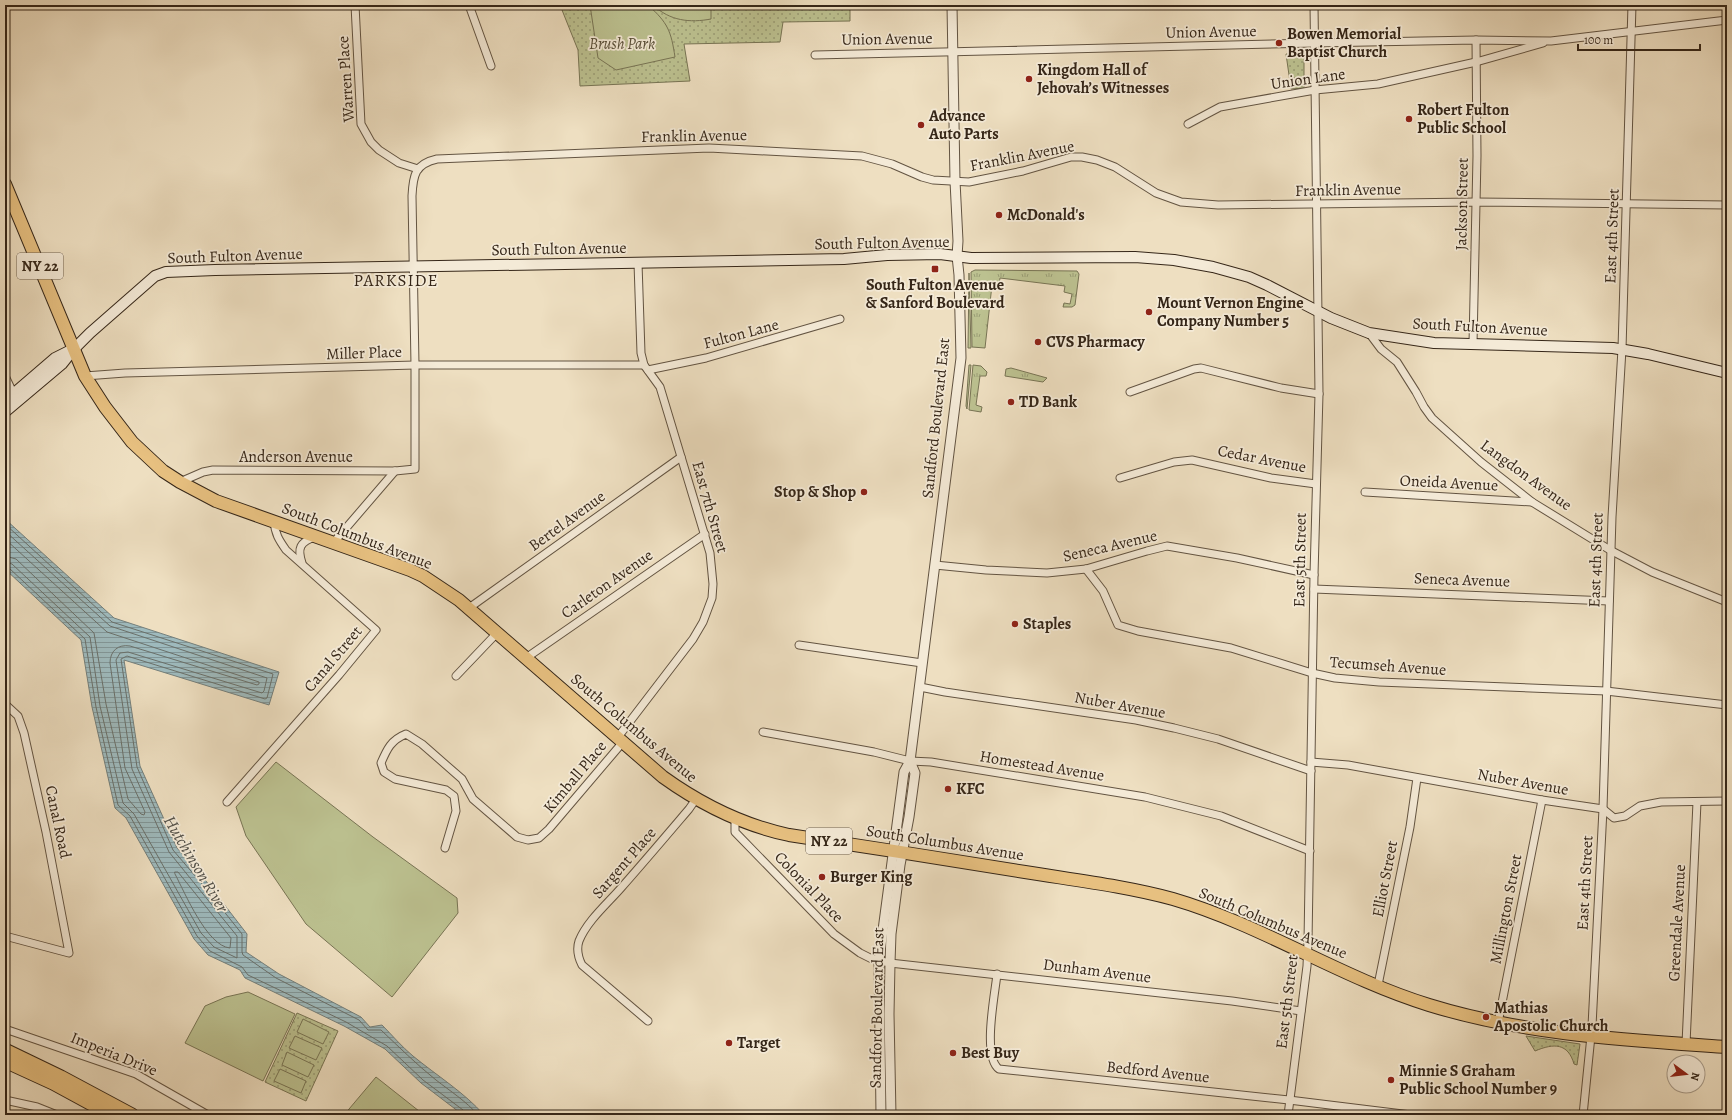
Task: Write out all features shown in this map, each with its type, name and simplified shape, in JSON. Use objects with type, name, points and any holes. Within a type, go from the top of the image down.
[{"type":"highway","points":[[5,1050],[61,1076],[132,1115]]},
{"type":"highway","points":[[5,1061],[53,1083],[112,1115]]},
{"type":"main road","name":"South Columbus Avenue","points":[[5,184],[9,205],[84,376],[104,407],[132,442],[162,470],[180,482],[216,501],[334,542],[423,576],[469,608],[663,777],[696,799],[735,819],[780,833],[898,853],[1108,884],[1169,898],[1225,917],[1378,985],[1428,1004],[1498,1023],[1591,1036],[1727,1047]]},
{"type":"main road","name":"South Fulton Avenue","points":[[5,402],[15,398],[62,364],[73,350],[125,302],[160,273],[214,270],[844,259],[897,255],[940,254],[971,258],[1135,257],[1192,262],[1248,277],[1318,311],[1369,333],[1434,343],[1622,349],[1727,373]]},
{"type":"main road","name":"South Fulton Avenue","points":[[5,412],[15,398]]},
{"type":"street","name":"Warren Place","points":[[355,5],[361,124],[371,142],[379,150],[399,163],[418,168]]},
{"type":"street","points":[[469,5],[491,66]]},
{"type":"street","name":"Sandford Boulevard East","points":[[881,1115],[879,960],[898,853],[908,824],[915,773],[910,761],[961,358],[959,275],[956,256],[958,242],[955,181],[952,5]]},
{"type":"street","name":"East 5th Street","points":[[1288,1115],[1308,954],[1310,771],[1319,394],[1314,5]]},
{"type":"street","name":"East 4th Street","points":[[1582,1115],[1591,1036],[1603,809],[1610,550],[1622,349],[1632,5]]},
{"type":"street","name":"Union Avenue","points":[[815,55],[1315,43],[1476,40],[1551,41],[1632,30],[1727,20]]},
{"type":"street","name":"Jackson Street","points":[[1472,344],[1476,202],[1476,40]]},
{"type":"street","name":"Union Lane","points":[[1188,124],[1220,106],[1314,90],[1378,84],[1476,62],[1551,41]]},
{"type":"street","name":"Franklin Avenue","points":[[418,168],[428,161],[437,159],[709,148],[862,156],[892,164],[922,178],[969,182],[1071,157],[1082,157],[1097,160],[1115,167],[1156,193],[1181,202],[1218,205],[1476,202],[1727,205]]},
{"type":"street","points":[[415,365],[412,196],[413,180],[418,168]]},
{"type":"street","name":"East 7th Street","points":[[621,740],[704,622],[712,598],[713,584],[710,553],[705,534],[660,387],[646,368],[641,353],[638,263]]},
{"type":"street","name":"Fulton Lane","points":[[646,368],[706,358],[840,319]]},
{"type":"street","name":"Langdon Avenue","points":[[1369,333],[1381,349],[1397,362],[1424,408],[1432,418],[1482,462],[1532,502],[1610,550],[1652,572],[1727,602]]},
{"type":"street","name":"Miller Place","points":[[84,376],[125,373],[415,365],[646,368]]},
{"type":"street","name":"Anderson Avenue","points":[[180,482],[203,472],[213,470],[395,471],[415,469],[415,365]]},
{"type":"street","points":[[1130,392],[1194,369],[1201,368],[1281,388],[1319,394]]},
{"type":"street","points":[[5,376],[15,398]]},
{"type":"street","name":"Bertel Avenue","points":[[469,608],[681,457]]},
{"type":"street","name":"Cedar Avenue","points":[[1120,478],[1174,462],[1192,460],[1271,478],[1316,484]]},
{"type":"street","points":[[334,542],[395,471]]},
{"type":"street","name":"Oneida Avenue","points":[[1365,492],[1532,502]]},
{"type":"street","name":"Canal Street","points":[[227,802],[339,675],[376,630],[286,550],[278,539],[274,530],[274,521]]},
{"type":"street","name":"Carleton Avenue","points":[[526,658],[705,534]]},
{"type":"street","points":[[302,564],[299,554],[302,545],[308,540],[319,537]]},
{"type":"street","name":"Seneca Avenue","points":[[935,565],[1047,574],[1086,569],[1148,550],[1167,546],[1237,558],[1314,575]]},
{"type":"street","name":"Tecumseh Avenue","points":[[1086,569],[1103,591],[1118,625],[1138,631],[1231,648],[1312,673],[1335,678],[1379,682],[1606,691],[1727,705]]},
{"type":"street","name":"Seneca Avenue","points":[[1314,589],[1609,601]]},
{"type":"street","points":[[456,676],[496,632]]},
{"type":"street","points":[[799,645],[922,664]]},
{"type":"street","name":"Nuber Avenue","points":[[920,687],[1136,720],[1174,728],[1218,739],[1310,771]]},
{"type":"street","name":"Canal Road","points":[[5,704],[18,716],[24,732],[46,828],[69,953],[5,936]]},
{"type":"street","name":"Homestead Avenue","points":[[763,732],[874,752],[910,761],[931,762],[1145,797],[1221,816],[1310,851]]},
{"type":"street","name":"Kimball Place","points":[[445,848],[456,811],[454,796],[446,790],[395,779],[384,772],[381,763],[388,748],[396,738],[406,734],[422,744],[462,779],[473,799],[517,837],[528,840],[539,838],[549,829],[621,740]]},
{"type":"street","name":"Nuber Avenue","points":[[1311,762],[1348,765],[1542,800],[1603,809],[1614,818],[1626,816],[1640,806],[1661,802],[1727,801]]},
{"type":"street","name":"Elliot Street","points":[[1378,985],[1410,827],[1417,778]]},
{"type":"street","name":"Sargent Place","points":[[648,1021],[582,964],[578,956],[577,947],[582,936],[595,917],[639,868],[696,799]]},
{"type":"street","name":"Millington Street","points":[[1498,1023],[1542,800]]},
{"type":"street","name":"Greendale Avenue","points":[[1686,1044],[1697,802]]},
{"type":"street","name":"Colonial Place","points":[[735,819],[735,832],[834,934],[860,953],[872,959],[890,963]]},
{"type":"street","name":"Sandford Boulevard East","points":[[891,1115],[889,1014],[890,963],[898,853]]},
{"type":"street","name":"Dunham Avenue","points":[[890,963],[1232,1001],[1301,1011]]},
{"type":"street","name":"Bedford Avenue","points":[[997,974],[990,1046],[994,1066],[999,1069],[1289,1100],[1411,1115]]},
{"type":"street","name":"Imperia Drive","points":[[5,1029],[136,1074],[208,1115]]},
{"type":"street","points":[[5,1100],[37,1107],[57,1115]]},
{"type":"green space","name":"Brush Park","points":[[560,5],[850,5],[850,21],[783,22],[780,42],[684,44],[690,81],[580,86],[578,50]]},
{"type":"green space","points":[[590,5],[648,5],[668,28],[675,57],[616,70],[598,58]]},
{"type":"green space","points":[[653,5],[711,5],[711,19],[695,21],[680,20],[673,18]]},
{"type":"green space","points":[[760,5],[839,5],[760,9]]},
{"type":"green space","points":[[1286,54],[1304,54],[1304,88],[1291,89]]},
{"type":"green space","points":[[975,270],[1077,271],[1079,274],[1075,305],[1072,307],[1063,307],[1064,303],[1070,304],[1072,294],[1064,292],[1065,286],[1000,278],[999,285],[992,285],[985,348],[972,347],[971,272]]},
{"type":"green space","points":[[969,273],[971,348],[968,348]]},
{"type":"green space","points":[[969,365],[971,365],[967,409],[966,406]]},
{"type":"green space","points":[[973,365],[981,366],[987,372],[986,376],[980,376],[976,405],[982,407],[981,412],[969,410]]},
{"type":"green space","points":[[1011,368],[1047,378],[1043,382],[1005,376],[1006,369]]},
{"type":"green space","points":[[276,762],[373,837],[457,898],[458,913],[392,997],[306,924],[246,836],[236,807]]},
{"type":"green space","points":[[248,992],[295,1014],[263,1081],[185,1043],[205,1006],[226,997]]},
{"type":"green space","points":[[297,1013],[338,1031],[306,1101],[265,1082]]},
{"type":"green space","points":[[303,1019],[329,1032],[323,1044],[297,1032]]},
{"type":"green space","points":[[295,1036],[322,1048],[316,1060],[289,1048]]},
{"type":"green space","points":[[1526,1036],[1580,1044],[1577,1065],[1574,1064],[1568,1052],[1559,1047],[1554,1046],[1542,1048],[1535,1051]]},
{"type":"green space","points":[[287,1052],[314,1065],[308,1077],[282,1065]]},
{"type":"green space","points":[[280,1069],[306,1081],[301,1093],[274,1081]]},
{"type":"green space","points":[[376,1077],[424,1115],[344,1115]]},
{"type":"water","points":[[5,519],[114,618],[279,672],[269,705],[124,660],[140,766],[177,848],[206,881],[247,934],[246,952],[279,974],[361,1017],[370,1027],[382,1025],[401,1045],[459,1092],[484,1115],[463,1115],[421,1083],[385,1049],[344,1026],[245,978],[240,970],[208,955],[194,939],[126,818],[115,808],[92,707],[81,640],[5,569]]},
{"type":"place","name":"Bowen Memorial Baptist Church","points":[[1279,43]]},
{"type":"place","name":"Kingdom Hall of Jehovah’s Witnesses","points":[[1029,79]]},
{"type":"place","name":"Robert Fulton Public School","points":[[1409,119]]},
{"type":"place","name":"Advance Auto Parts","points":[[921,125]]},
{"type":"place","name":"McDonald's","points":[[999,215]]},
{"type":"place","name":"South Fulton Avenue & Sanford Boulevard","points":[[935,269]]},
{"type":"place","name":"Mount Vernon Engine Company Number 5","points":[[1149,312]]},
{"type":"place","name":"CVS Pharmacy","points":[[1038,342]]},
{"type":"place","name":"TD Bank","points":[[1011,402]]},
{"type":"place","name":"Stop & Shop","points":[[864,492]]},
{"type":"place","name":"Staples","points":[[1015,624]]},
{"type":"place","name":"KFC","points":[[948,789]]},
{"type":"place","name":"Burger King","points":[[822,877]]},
{"type":"place","name":"Mathias Apostolic Church","points":[[1486,1017]]},
{"type":"place","name":"Target","points":[[729,1043]]},
{"type":"place","name":"Best Buy","points":[[953,1053]]},
{"type":"place","name":"Minnie S Graham Public School Number 9","points":[[1391,1080]]},
{"type":"district","name":"PARKSIDE","points":[[396,280]]},
{"type":"water label","name":"Hutchinson River","points":[[196,864]]}]
